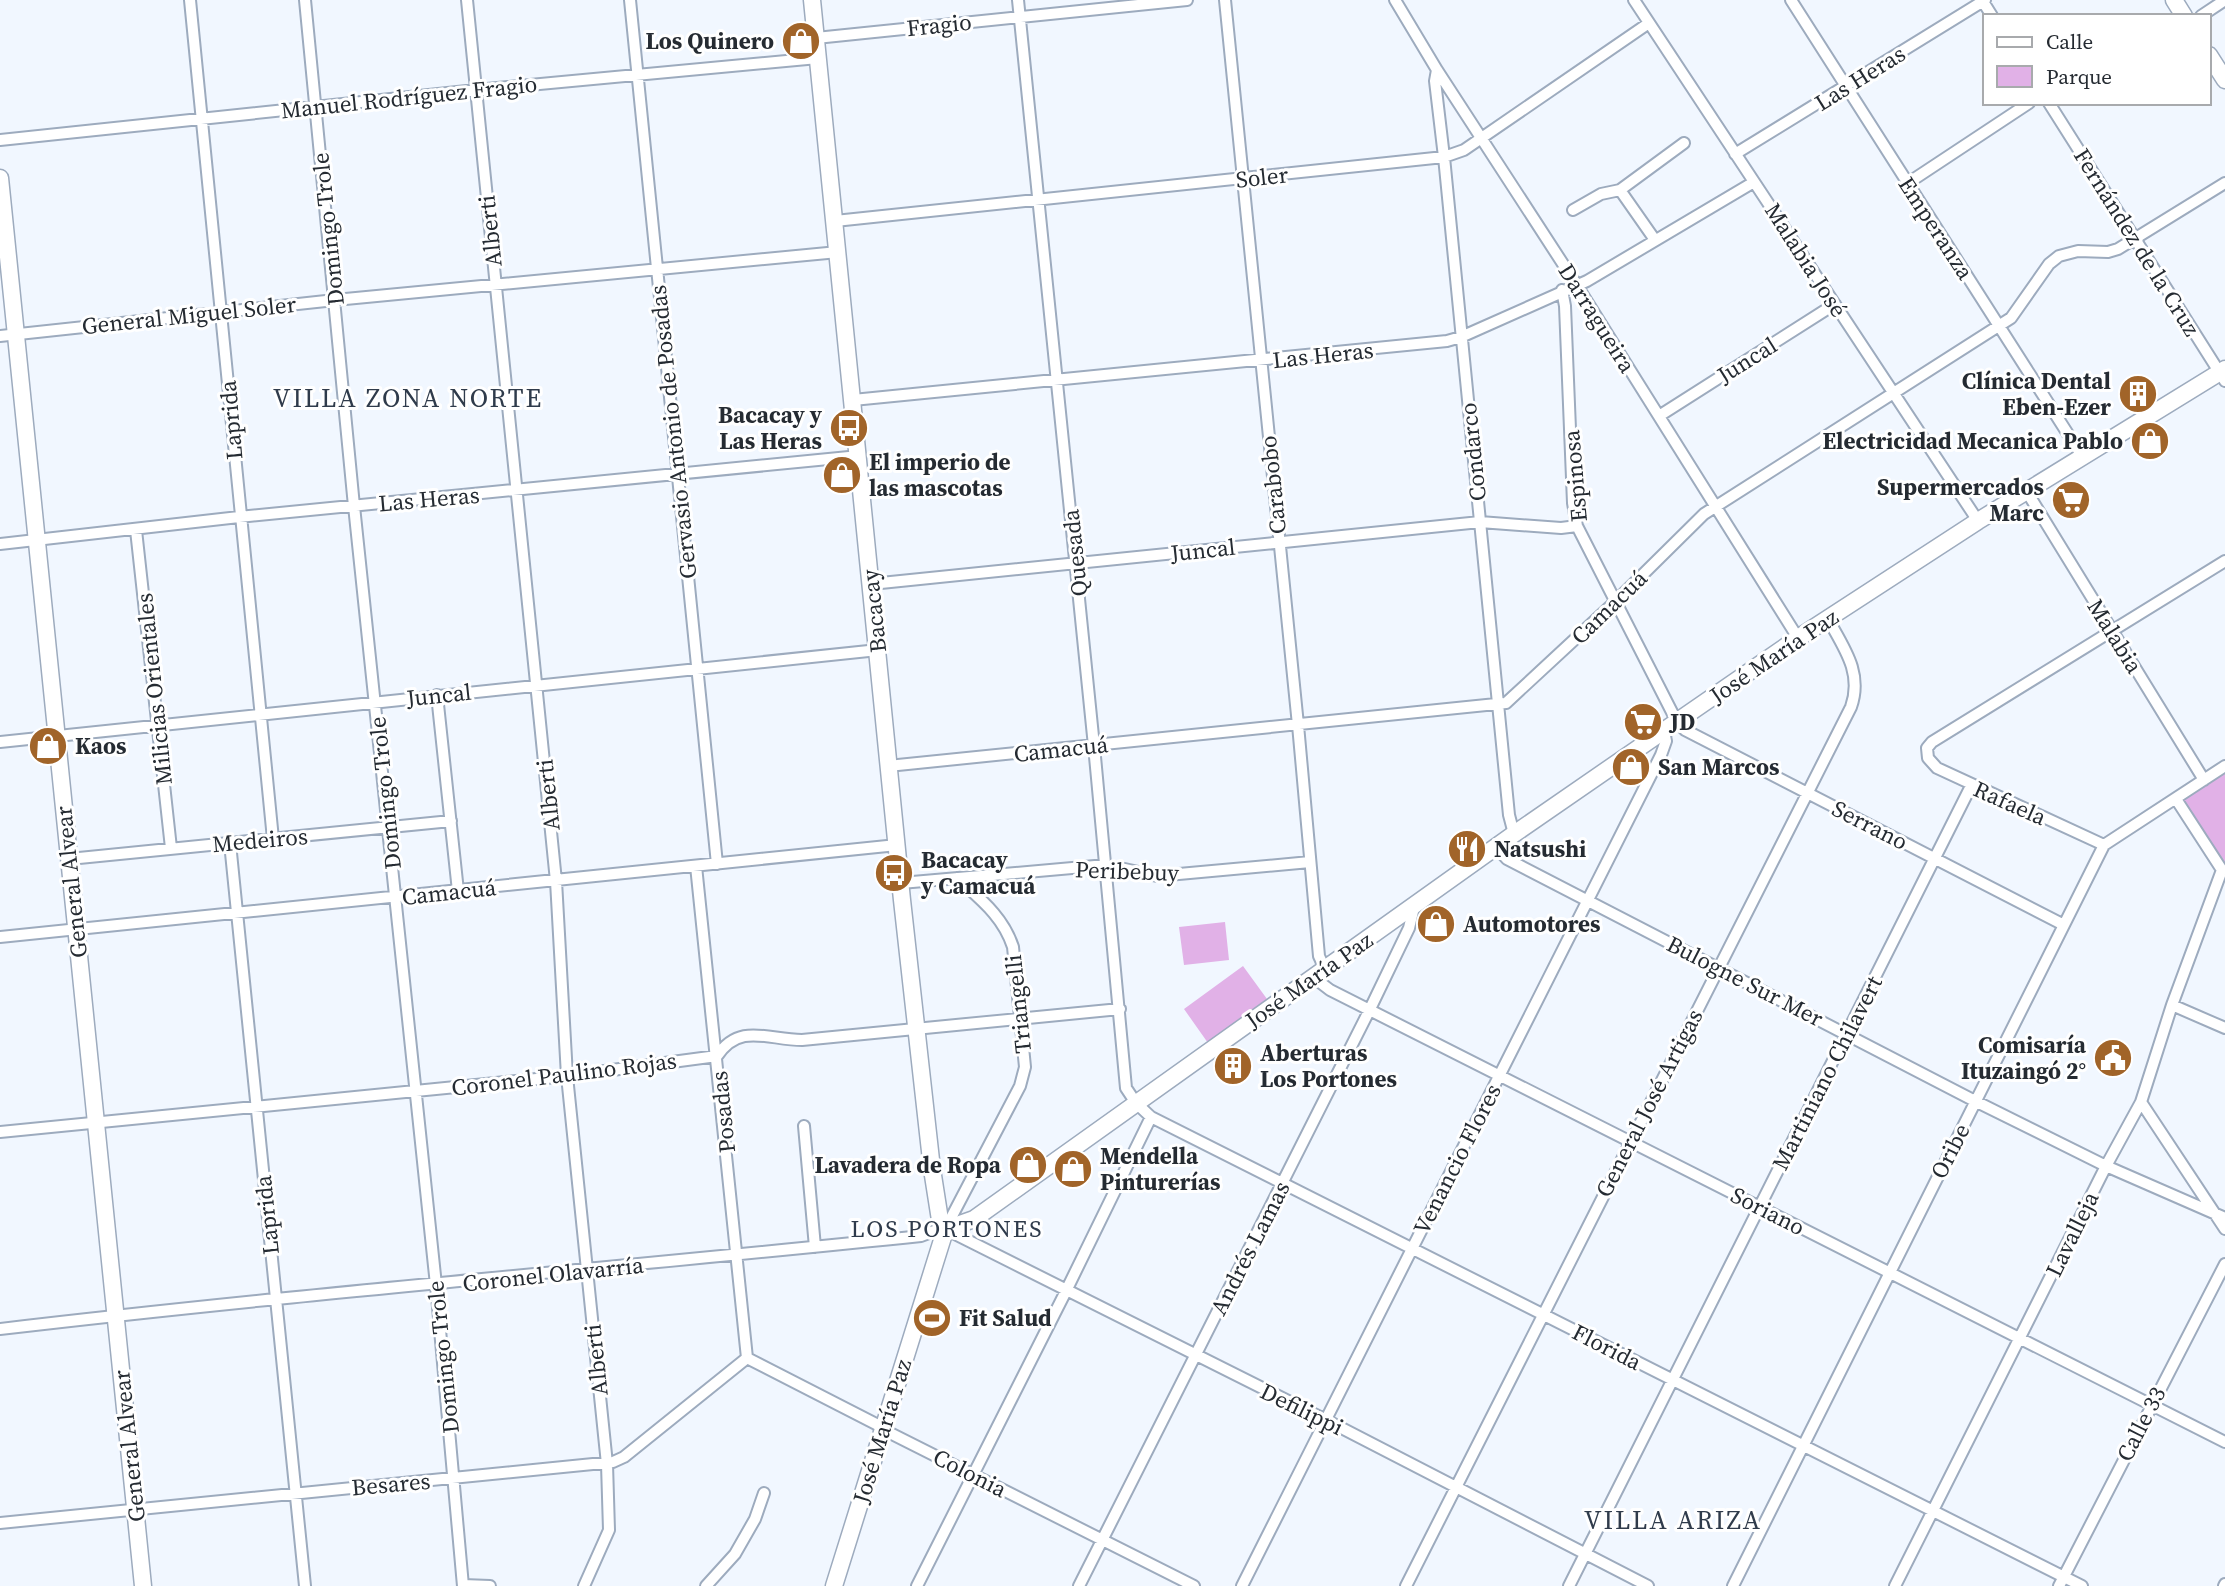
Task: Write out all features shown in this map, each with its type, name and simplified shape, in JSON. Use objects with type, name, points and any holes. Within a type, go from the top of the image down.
[{"type":"street","name":"Laprida","points":[[190,0],[239,517],[273,839]]},
{"type":"street","name":"Domingo Trole","points":[[305,0],[354,506],[436,1285],[463,1586]]},
{"type":"street","name":"Alberti","points":[[467,0],[556,881],[567,1076],[607,1464],[609,1530],[583,1586]]},
{"type":"street","name":"Gervasio Antonio de Posadas","points":[[630,0],[717,864]]},
{"type":"street","name":"Bacacay","points":[[813,0],[916,1029],[947,1228]]},
{"type":"street","name":"Quesada","points":[[1018,0],[1058,379],[1126,1088],[1136,1102]]},
{"type":"street","name":"Fragio","points":[[816,38],[1186,0]]},
{"type":"street","name":"Carabobo","points":[[1225,0],[1298,725],[1319,973]]},
{"type":"street","name":"Darragueira","points":[[1395,0],[1798,638]]},
{"type":"street","name":"Malabia José","points":[[1634,0],[1978,521]]},
{"type":"street","name":"Emperanza","points":[[1791,0],[2082,456]]},
{"type":"street","name":"Las Heras","points":[[1735,154],[1983,0]]},
{"type":"street","points":[[2204,14],[2225,0]]},
{"type":"street","name":"Soler","points":[[835,221],[1444,157],[1464,150],[1649,23]]},
{"type":"street","name":"Manuel Rodríguez Fragio","points":[[0,140],[476,90],[818,58]]},
{"type":"street","points":[[2211,58],[2225,80]]},
{"type":"street","name":"Condarco","points":[[1437,70],[1435,81],[1509,815],[1514,834]]},
{"type":"street","points":[[1908,183],[2026,105]]},
{"type":"street","name":"Fernández de la Cruz","points":[[2051,107],[2223,374]]},
{"type":"street","points":[[1573,210],[1601,194],[1620,190],[1684,143]]},
{"type":"street","name":"General Alvear","points":[[0,178],[8,335],[37,540],[143,1586]]},
{"type":"street","name":"Las Heras","points":[[853,401],[1058,379],[1260,362],[1447,341],[1576,284],[1754,182]]},
{"type":"street","name":"Camacuá","points":[[888,766],[1499,705],[1511,699],[1615,602],[1697,520],[2011,318],[2049,264],[2059,256],[2078,251],[2118,249],[2225,183]]},
{"type":"street","points":[[1620,190],[1655,240]]},
{"type":"street","name":"General Miguel Soler","points":[[8,335],[838,251]]},
{"type":"street","name":"Espinosa","points":[[1562,290],[1573,503],[1577,526],[1615,602],[1671,727]]},
{"type":"street","name":"Juncal","points":[[1659,416],[1835,304]]},
{"type":"street","name":"José María Paz","points":[[834,1586],[947,1228],[974,1219],[1514,834],[1798,638],[2082,456],[2223,374]]},
{"type":"street","name":"Las Heras","points":[[0,544],[239,517],[859,456]]},
{"type":"street","name":"Malabia","points":[[2027,492],[2204,780]]},
{"type":"street","name":"Juncal","points":[[870,583],[1480,522],[1561,528],[1577,526]]},
{"type":"street","name":"Milicias Orientales","points":[[136,530],[171,848]]},
{"type":"street","points":[[2111,630],[2225,561]]},
{"type":"street","name":"General José Artigas","points":[[1406,1586],[1855,695],[1852,662],[1828,619]]},
{"type":"street","name":"Rafaela","points":[[2104,845],[1971,786],[1933,765],[1927,748],[1932,742],[2111,630]]},
{"type":"street","name":"Juncal","points":[[0,742],[878,650]]},
{"type":"street","points":[[437,695],[458,891]]},
{"type":"street","name":"Serrano","points":[[1671,727],[1685,730],[2064,925]]},
{"type":"street","name":"Venancio Flores","points":[[1242,1586],[1661,755],[1671,727]]},
{"type":"street","points":[[2104,845],[2225,766]]},
{"type":"street","name":"Martiniano Chilavert","points":[[1569,1586],[1971,786]]},
{"type":"street","points":[[2176,799],[2223,869]]},
{"type":"street","name":"Medeiros","points":[[69,859],[451,821]]},
{"type":"street","name":"Laprida","points":[[230,843],[305,1586]]},
{"type":"street","name":"Camacuá","points":[[0,937],[897,845]]},
{"type":"street","name":"Oribe","points":[[1733,1586],[2104,845]]},
{"type":"street","name":"Bulogne Sur Mer","points":[[1496,847],[1507,859],[1975,1101],[2106,1166],[2221,1217]]},
{"type":"street","name":"Peribebuy","points":[[901,883],[1106,865],[1157,876],[1310,862]]},
{"type":"street","name":"Posadas","points":[[696,866],[747,1358]]},
{"type":"street","name":"Lavalleja","points":[[1895,1586],[2106,1166],[2141,1102],[2172,1005],[2223,869]]},
{"type":"street","name":"Triangelli","points":[[947,1228],[1024,1076],[1013,947],[1008,933],[994,912],[957,878]]},
{"type":"street","name":"Andrés Lamas","points":[[1079,1586],[1370,1009],[1409,928],[1414,906]]},
{"type":"street","name":"Soriano","points":[[1319,973],[1322,985],[2225,1441]]},
{"type":"street","points":[[2172,1005],[2225,1028]]},
{"type":"street","name":"Coronel Paulino Rojas","points":[[0,1132],[567,1076],[717,1056],[728,1042],[746,1036],[802,1040],[1120,1009]]},
{"type":"street","name":"Florida","points":[[1136,1102],[1151,1117],[1931,1511],[2061,1581],[2082,1586]]},
{"type":"street","points":[[2141,1102],[2221,1217],[2225,1229]]},
{"type":"street","points":[[918,1586],[1151,1117]]},
{"type":"street","points":[[804,1126],[815,1248]]},
{"type":"street","name":"Coronel Olavarría","points":[[0,1329],[115,1315],[815,1248],[926,1236],[947,1228]]},
{"type":"street","name":"Defilippi","points":[[947,1228],[1648,1586]]},
{"type":"street","name":"Calle 33","points":[[2061,1581],[2225,1264]]},
{"type":"street","name":"Colonia","points":[[747,1358],[1194,1586]]},
{"type":"street","name":"Besares","points":[[0,1522],[607,1464],[624,1457],[747,1358]]},
{"type":"street","points":[[706,1586],[735,1554],[755,1519],[764,1493]]},
{"type":"street","points":[[463,1586],[490,1586]]},
{"type":"green space","points":[[2225,766],[2225,868],[2176,799]]},
{"type":"green space","points":[[1225,922],[1229,960],[1184,965],[1179,927]]},
{"type":"green space","points":[[1243,966],[1267,999],[1208,1043],[1184,1009]]},
{"type":"place","name":"Los Quinero","points":[[801,41]]},
{"type":"place","name":"Clínica Dental Eben-Ezer","points":[[2138,394]]},
{"type":"place","name":"Bacacay y Las Heras","points":[[849,428]]},
{"type":"place","name":"Electricidad Mecanica Pablo","points":[[2150,441]]},
{"type":"place","name":"El imperio de las mascotas","points":[[842,475]]},
{"type":"place","name":"Supermercados Marc","points":[[2071,500]]},
{"type":"place","name":"JD","points":[[1643,722]]},
{"type":"place","name":"Kaos","points":[[48,746]]},
{"type":"place","name":"San Marcos","points":[[1631,767]]},
{"type":"place","name":"Natsushi","points":[[1467,849]]},
{"type":"place","name":"Bacacay y Camacuá","points":[[894,873]]},
{"type":"place","name":"Automotores","points":[[1436,924]]},
{"type":"place","name":"Comisaría Ituzaingó 2°","points":[[2113,1058]]},
{"type":"place","name":"Aberturas Los Portones","points":[[1233,1066]]},
{"type":"place","name":"Lavadera de Ropa","points":[[1028,1165]]},
{"type":"place","name":"Mendella Pinturerías","points":[[1073,1169]]},
{"type":"place","name":"Fit Salud","points":[[932,1318]]},
{"type":"district","name":"VILLA ZONA NORTE","points":[[408,398]]},
{"type":"district","name":"LOS PORTONES","points":[[947,1228]]},
{"type":"district","name":"VILLA ARIZA","points":[[1673,1520]]}]
